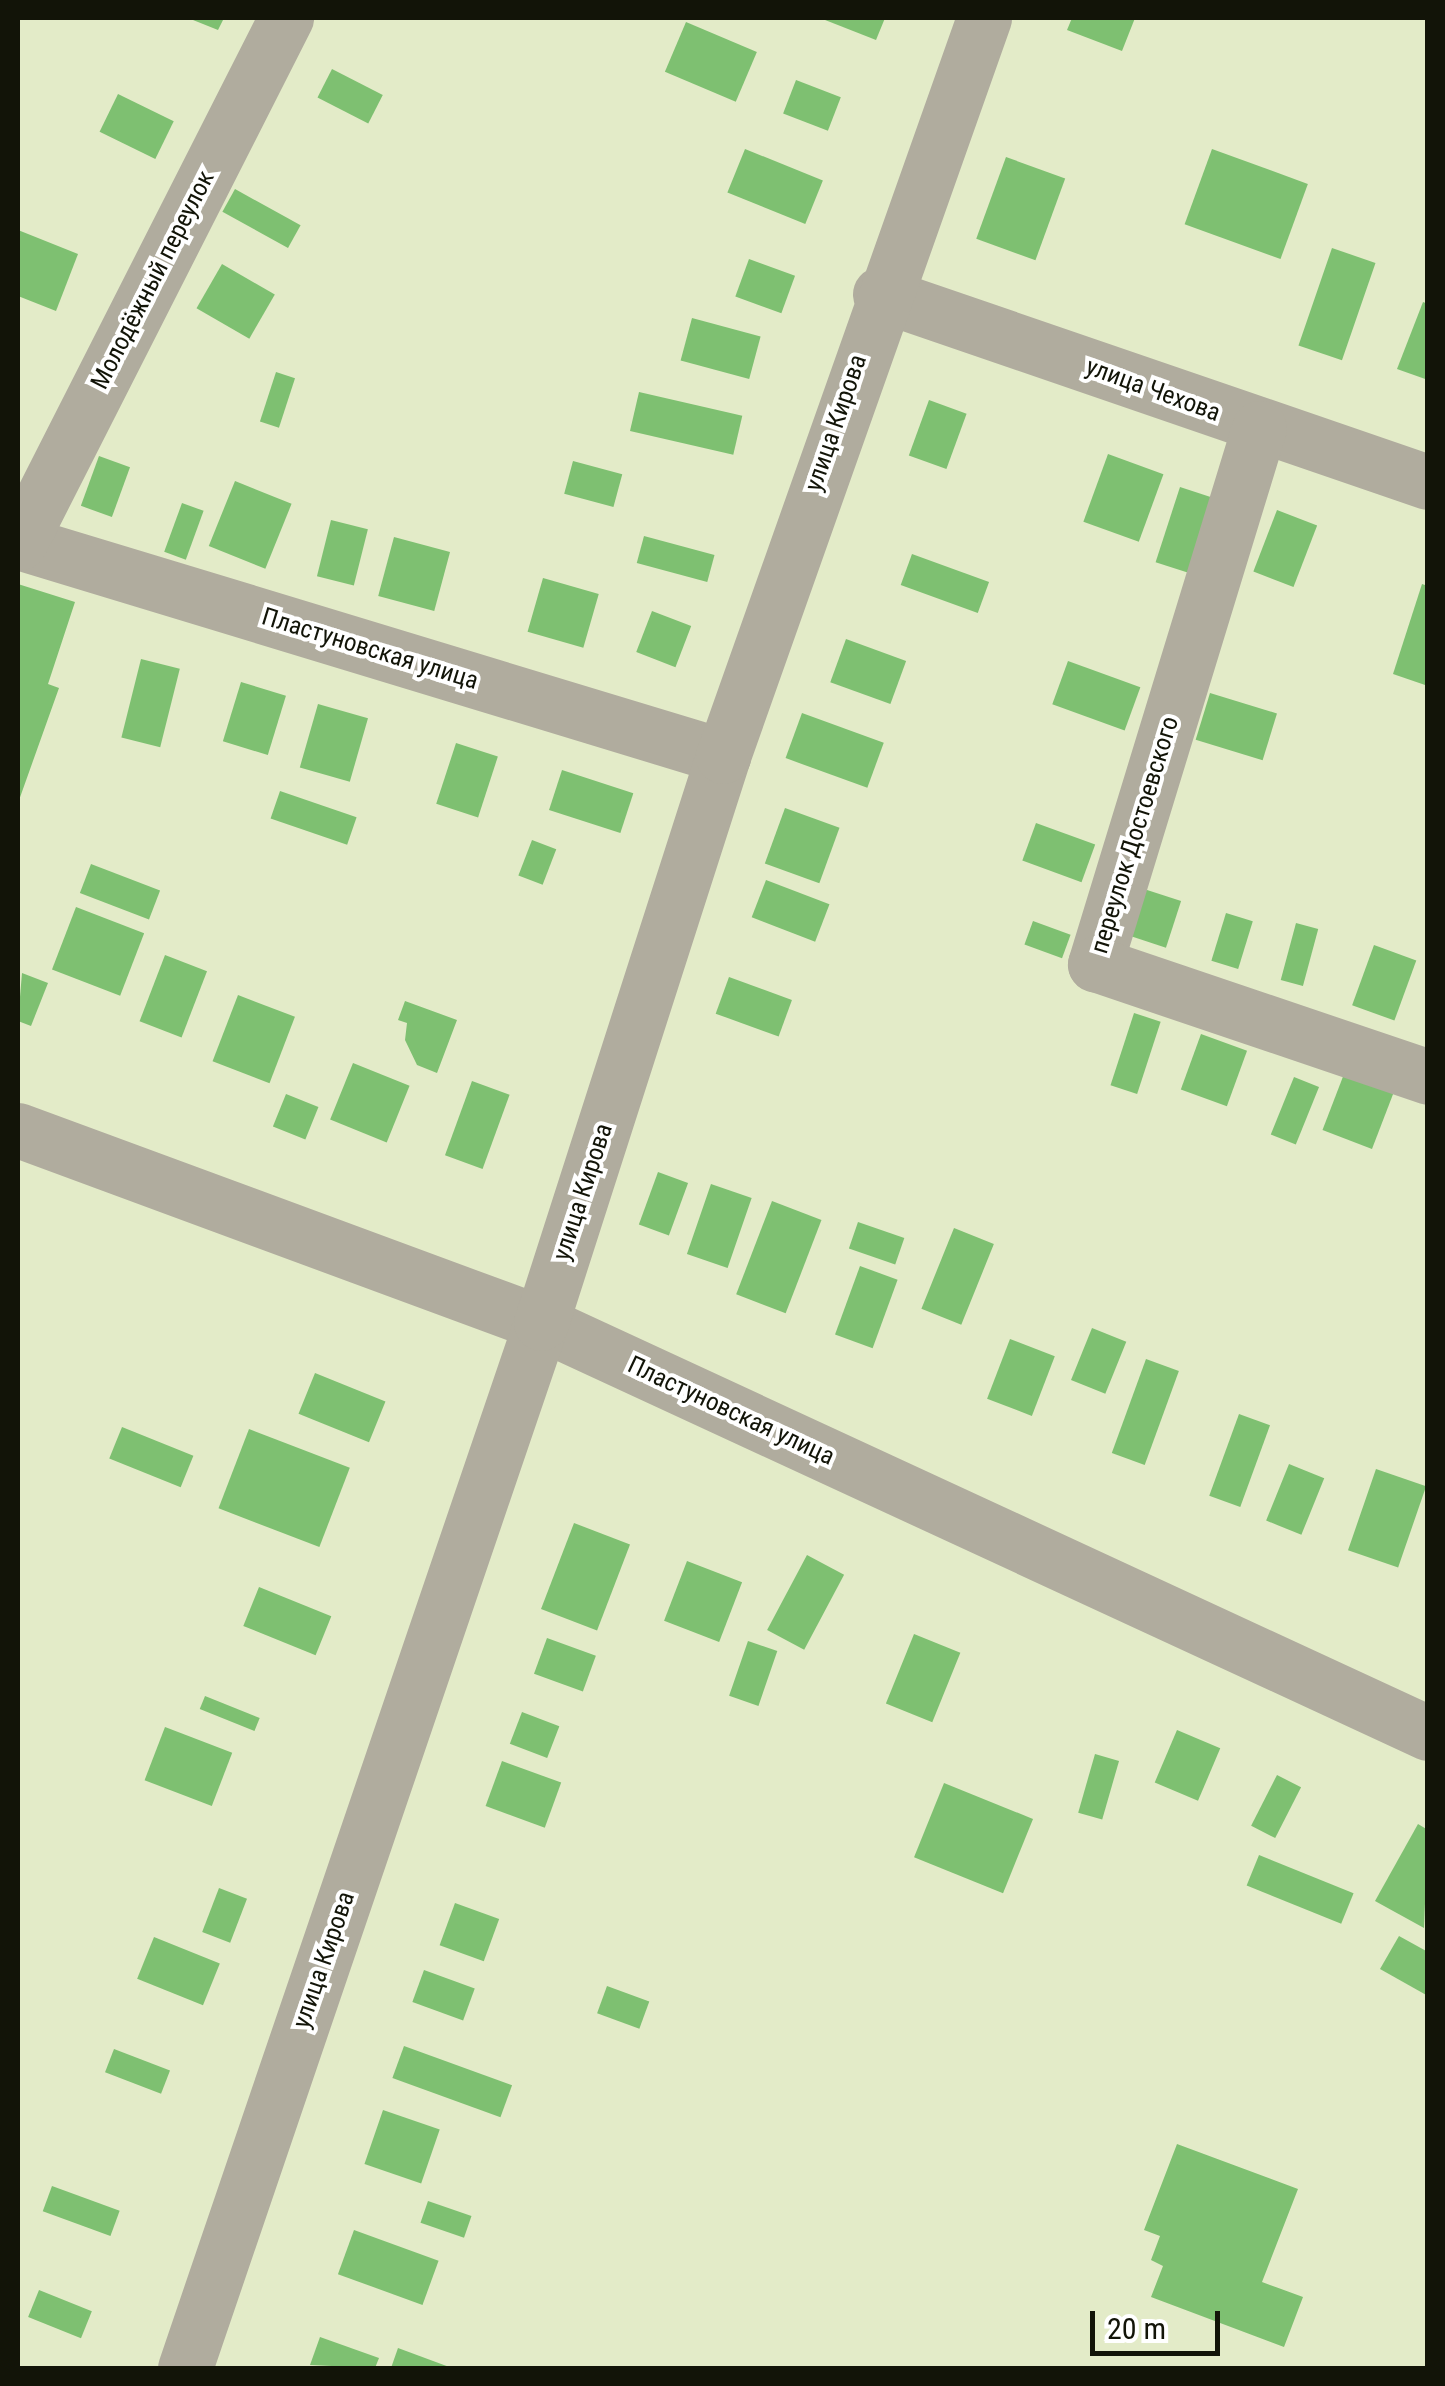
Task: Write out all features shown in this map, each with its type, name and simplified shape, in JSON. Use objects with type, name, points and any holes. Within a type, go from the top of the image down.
[{"type":"street","name":"Молодёжный переулок","points":[[19,542],[286,18]]},
{"type":"street","name":"улица Кирова","points":[[185,2368],[542,1323],[723,756],[880,294],[984,18]]},
{"type":"street","name":"улица Чехова","points":[[880,294],[1258,428],[1428,482]]},
{"type":"street","name":"переулок Достоевского","points":[[1258,428],[1096,964],[1428,1077]]},
{"type":"street","name":"Пластуновская улица","points":[[19,542],[723,756]]},
{"type":"street","name":"Пластуновская улица","points":[[18,1130],[542,1323],[1428,1733]]},
{"type":"building","points":[[188,18],[224,18],[218,30]]},
{"type":"building","points":[[820,18],[885,18],[876,40]]},
{"type":"building","points":[[1072,18],[1135,18],[1122,51],[1067,30]]},
{"type":"building","points":[[686,22],[757,52],[736,102],[665,72]]},
{"type":"building","points":[[332,69],[383,95],[368,123],[317,98]]},
{"type":"building","points":[[796,80],[841,97],[828,131],[783,114]]},
{"type":"building","points":[[118,94],[174,121],[155,159],[100,132]]},
{"type":"building","points":[[745,149],[823,180],[805,224],[727,193]]},
{"type":"building","points":[[1212,149],[1308,184],[1280,259],[1185,224]]},
{"type":"building","points":[[1006,157],[1065,179],[1035,260],[976,239]]},
{"type":"building","points":[[235,189],[301,225],[288,248],[222,212]]},
{"type":"building","points":[[18,230],[78,254],[56,311],[18,296]]},
{"type":"building","points":[[1332,248],[1375,263],[1342,360],[1298,345]]},
{"type":"building","points":[[749,259],[795,276],[781,313],[735,297]]},
{"type":"building","points":[[222,264],[275,294],[249,339],[196,308]]},
{"type":"building","points":[[1423,302],[1428,304],[1428,380],[1397,369]]},
{"type":"building","points":[[692,318],[761,336],[749,379],[681,361]]},
{"type":"building","points":[[276,372],[295,378],[279,428],[260,421]]},
{"type":"building","points":[[639,392],[742,416],[733,455],[630,431]]},
{"type":"building","points":[[929,400],[967,414],[946,469],[909,455]]},
{"type":"building","points":[[1108,454],[1163,474],[1139,542],[1083,522]]},
{"type":"building","points":[[99,456],[130,467],[112,517],[81,506]]},
{"type":"building","points":[[573,461],[622,474],[613,507],[564,494]]},
{"type":"building","points":[[235,481],[292,504],[265,569],[209,546]]},
{"type":"building","points":[[1180,487],[1219,500],[1195,575],[1156,562]]},
{"type":"building","points":[[182,503],[204,511],[186,560],[164,552]]},
{"type":"building","points":[[1277,510],[1317,525],[1293,587],[1253,572]]},
{"type":"building","points":[[331,520],[368,529],[354,585],[317,576]]},
{"type":"building","points":[[644,536],[715,555],[707,582],[637,563]]},
{"type":"building","points":[[394,537],[450,552],[434,611],[378,596]]},
{"type":"building","points":[[912,554],[989,582],[978,613],[901,585]]},
{"type":"building","points":[[543,578],[599,594],[583,648],[528,632]]},
{"type":"building","points":[[18,584],[75,602],[48,684],[59,688],[18,803]]},
{"type":"building","points":[[1422,584],[1428,586],[1428,686],[1393,674]]},
{"type":"building","points":[[652,611],[691,626],[675,667],[636,652]]},
{"type":"building","points":[[846,639],[906,661],[890,704],[830,682]]},
{"type":"building","points":[[141,659],[180,669],[160,747],[121,738]]},
{"type":"building","points":[[1068,661],[1140,687],[1125,731],[1052,704]]},
{"type":"building","points":[[241,682],[286,696],[268,755],[223,741]]},
{"type":"building","points":[[1210,693],[1277,713],[1263,760],[1196,740]]},
{"type":"building","points":[[318,704],[368,718],[350,782],[300,767]]},
{"type":"building","points":[[802,713],[884,743],[867,788],[786,758]]},
{"type":"building","points":[[456,743],[498,757],[478,817],[436,804]]},
{"type":"building","points":[[562,770],[633,793],[620,833],[549,810]]},
{"type":"building","points":[[280,791],[357,817],[347,845],[271,818]]},
{"type":"building","points":[[785,808],[840,828],[819,883],[765,863]]},
{"type":"building","points":[[1036,823],[1095,845],[1082,882],[1022,861]]},
{"type":"building","points":[[532,840],[556,849],[543,885],[518,875]]},
{"type":"building","points":[[91,864],[160,891],[149,919],[80,893]]},
{"type":"building","points":[[766,880],[829,904],[815,942],[752,917]]},
{"type":"building","points":[[1144,889],[1181,901],[1166,948],[1129,936]]},
{"type":"building","points":[[76,907],[144,933],[120,996],[52,970]]},
{"type":"building","points":[[1226,913],[1253,921],[1238,969],[1211,961]]},
{"type":"building","points":[[1033,921],[1071,935],[1062,958],[1024,944]]},
{"type":"building","points":[[1296,923],[1318,929],[1303,986],[1281,980]]},
{"type":"building","points":[[1374,945],[1416,960],[1394,1021],[1352,1005]]},
{"type":"building","points":[[165,955],[207,971],[182,1037],[140,1021]]},
{"type":"building","points":[[22,973],[48,983],[31,1026],[18,1021]]},
{"type":"building","points":[[729,977],[792,1000],[779,1037],[716,1014]]},
{"type":"building","points":[[238,995],[295,1017],[270,1083],[213,1061]]},
{"type":"building","points":[[405,1001],[457,1020],[437,1073],[417,1065],[405,1040],[407,1023],[398,1020]]},
{"type":"building","points":[[1134,1013],[1161,1022],[1137,1094],[1111,1085]]},
{"type":"building","points":[[1201,1034],[1247,1051],[1227,1106],[1181,1089]]},
{"type":"building","points":[[353,1063],[410,1086],[387,1142],[330,1120]]},
{"type":"building","points":[[1344,1074],[1393,1093],[1372,1149],[1322,1130]]},
{"type":"building","points":[[1294,1077],[1319,1087],[1296,1145],[1271,1134]]},
{"type":"building","points":[[472,1081],[510,1095],[483,1169],[445,1155]]},
{"type":"building","points":[[286,1094],[318,1107],[305,1140],[273,1126]]},
{"type":"building","points":[[658,1172],[688,1183],[669,1236],[639,1225]]},
{"type":"building","points":[[711,1184],[752,1198],[728,1268],[687,1254]]},
{"type":"building","points":[[772,1201],[821,1220],[786,1313],[736,1294]]},
{"type":"building","points":[[858,1222],[904,1238],[895,1264],[849,1248]]},
{"type":"building","points":[[954,1228],[994,1244],[961,1325],[921,1309]]},
{"type":"building","points":[[860,1266],[898,1280],[873,1348],[835,1335]]},
{"type":"building","points":[[1092,1328],[1126,1342],[1105,1394],[1071,1380]]},
{"type":"building","points":[[1010,1339],[1055,1356],[1032,1416],[987,1399]]},
{"type":"building","points":[[1146,1359],[1179,1371],[1145,1465],[1112,1453]]},
{"type":"building","points":[[315,1373],[385,1401],[369,1442],[299,1414]]},
{"type":"building","points":[[1239,1414],[1270,1425],[1240,1507],[1209,1496]]},
{"type":"building","points":[[122,1427],[193,1456],[181,1487],[109,1459]]},
{"type":"building","points":[[249,1429],[350,1468],[319,1547],[219,1508]]},
{"type":"building","points":[[1289,1464],[1324,1478],[1301,1535],[1266,1521]]},
{"type":"building","points":[[1376,1469],[1426,1486],[1398,1568],[1348,1550]]},
{"type":"building","points":[[574,1523],[630,1545],[597,1630],[541,1609]]},
{"type":"building","points":[[807,1555],[844,1575],[804,1650],[767,1630]]},
{"type":"building","points":[[687,1561],[742,1582],[719,1642],[664,1621]]},
{"type":"building","points":[[259,1587],[331,1616],[316,1655],[243,1626]]},
{"type":"building","points":[[914,1634],[960,1653],[932,1722],[886,1704]]},
{"type":"building","points":[[547,1638],[596,1656],[583,1691],[534,1674]]},
{"type":"building","points":[[748,1641],[777,1651],[758,1706],[729,1696]]},
{"type":"building","points":[[205,1696],[260,1718],[254,1731],[200,1709]]},
{"type":"building","points":[[522,1712],[559,1726],[547,1758],[510,1744]]},
{"type":"building","points":[[165,1727],[232,1753],[212,1806],[145,1780]]},
{"type":"building","points":[[1177,1730],[1220,1748],[1198,1801],[1155,1782]]},
{"type":"building","points":[[1095,1754],[1119,1761],[1102,1820],[1078,1813]]},
{"type":"building","points":[[502,1761],[561,1783],[545,1828],[486,1806]]},
{"type":"building","points":[[1277,1775],[1301,1787],[1275,1838],[1251,1826]]},
{"type":"building","points":[[944,1783],[1033,1819],[1003,1893],[914,1857]]},
{"type":"building","points":[[1418,1824],[1428,1830],[1424,1928],[1375,1901]]},
{"type":"building","points":[[1259,1855],[1354,1893],[1341,1924],[1247,1886]]},
{"type":"building","points":[[219,1888],[247,1899],[230,1943],[202,1932]]},
{"type":"building","points":[[455,1903],[499,1919],[484,1961],[440,1945]]},
{"type":"building","points":[[1399,1936],[1428,1952],[1428,1996],[1380,1969]]},
{"type":"building","points":[[154,1937],[220,1964],[203,2005],[137,1979]]},
{"type":"building","points":[[424,1970],[475,1988],[463,2020],[412,2002]]},
{"type":"building","points":[[607,1986],[649,2001],[639,2029],[597,2013]]},
{"type":"building","points":[[404,2046],[512,2085],[500,2117],[392,2078]]},
{"type":"building","points":[[114,2049],[170,2071],[161,2094],[105,2072]]},
{"type":"building","points":[[383,2110],[440,2130],[421,2183],[364,2164]]},
{"type":"building","points":[[1177,2144],[1298,2189],[1262,2282],[1303,2297],[1284,2347],[1151,2297],[1163,2266],[1151,2260],[1160,2236],[1144,2230]]},
{"type":"building","points":[[52,2186],[120,2211],[110,2236],[43,2211]]},
{"type":"building","points":[[428,2201],[471,2216],[464,2238],[421,2223]]},
{"type":"building","points":[[354,2230],[439,2261],[422,2305],[338,2274]]},
{"type":"building","points":[[39,2290],[92,2311],[81,2338],[28,2317]]},
{"type":"building","points":[[320,2337],[379,2358],[375,2368],[310,2365]]},
{"type":"building","points":[[398,2348],[452,2368],[391,2368]]}]
